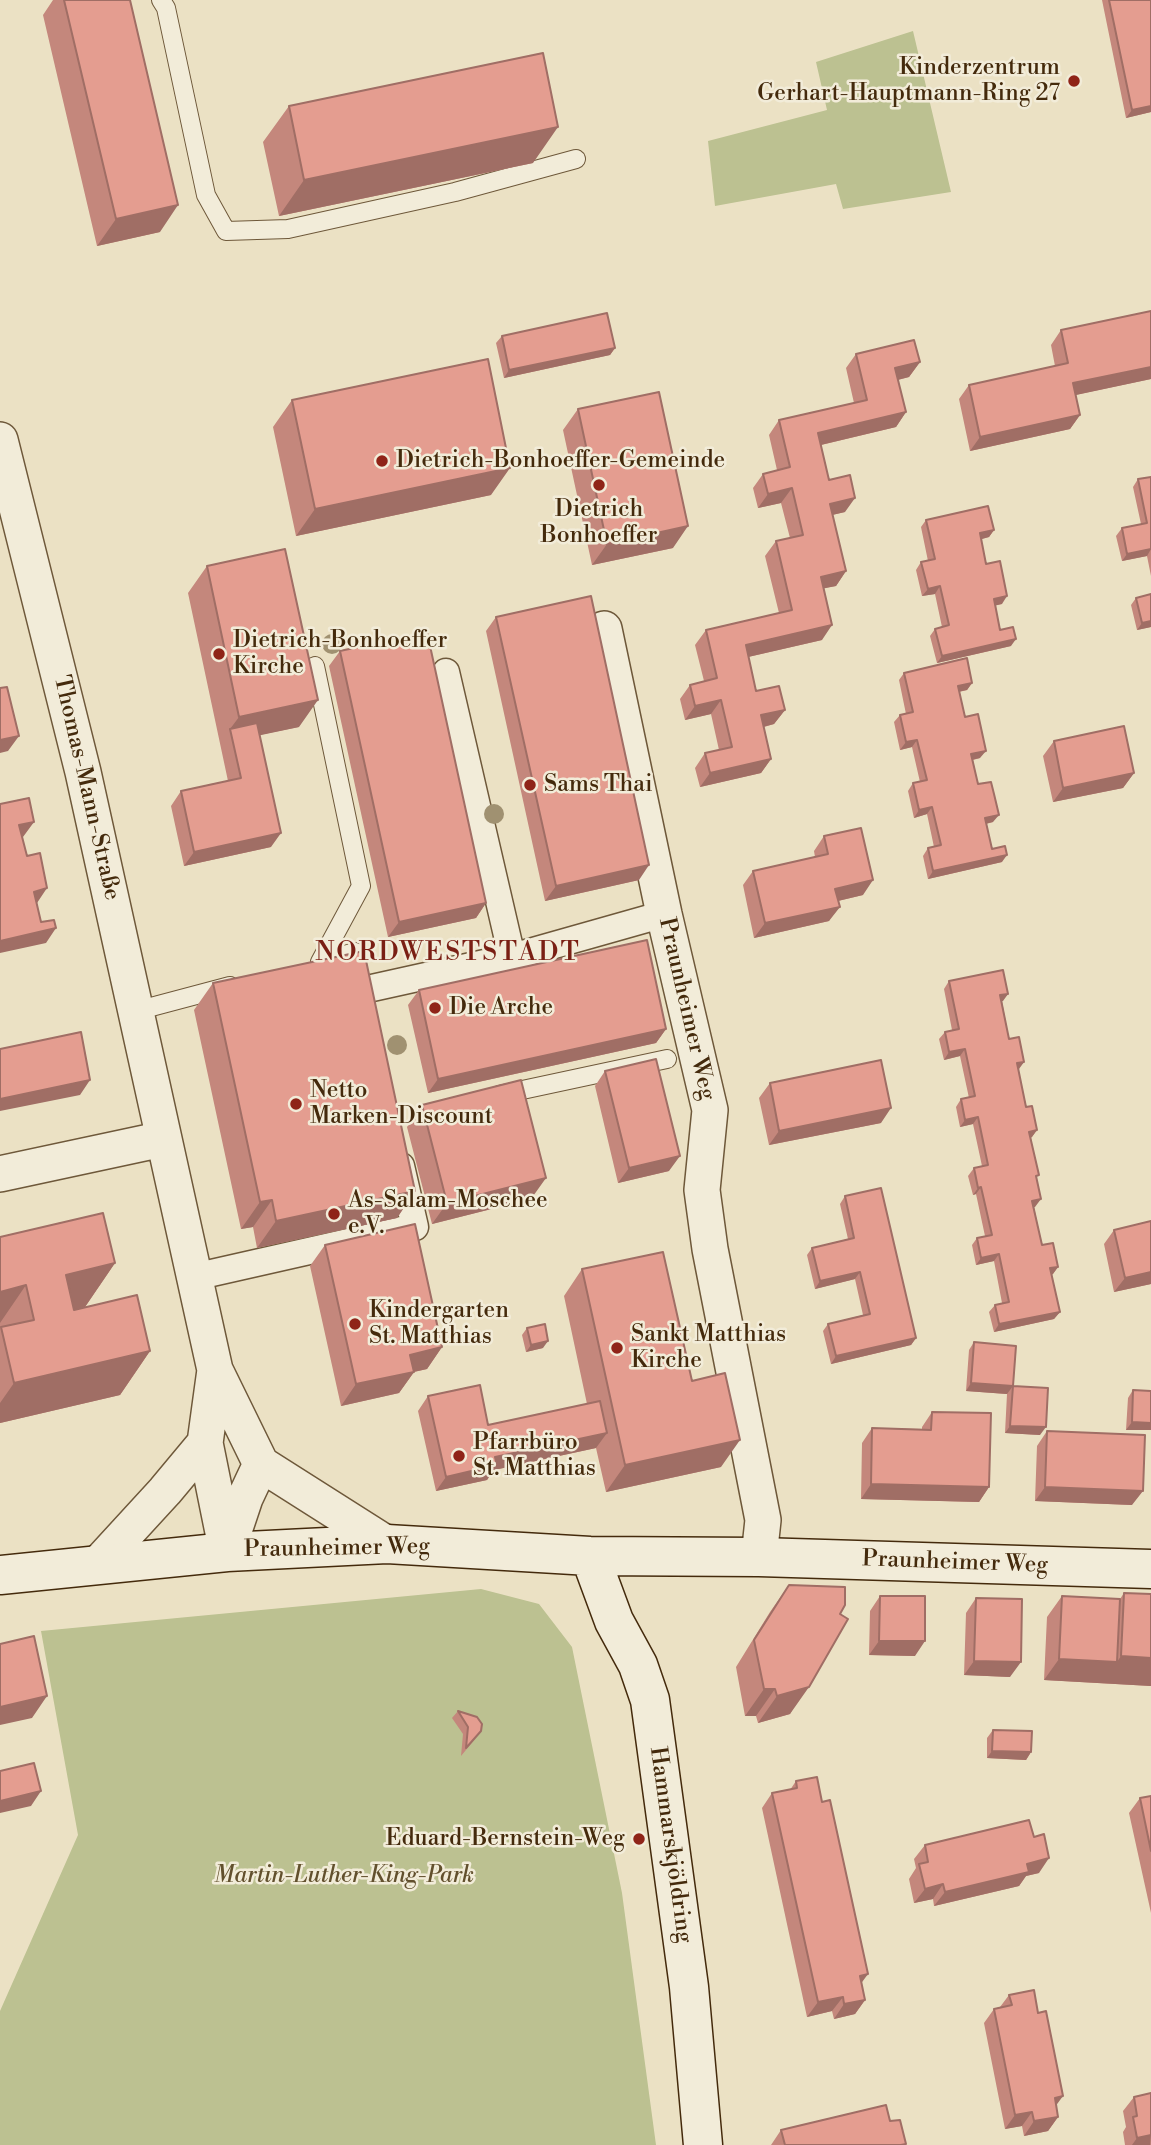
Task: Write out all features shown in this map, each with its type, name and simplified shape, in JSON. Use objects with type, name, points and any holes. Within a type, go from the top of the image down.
[{"type":"main road","name":"Praunheimer Weg","points":[[0,1575],[227,1552],[387,1544],[590,1556],[760,1557],[1151,1569]]},
{"type":"main road","name":"Hammarskjöldring","points":[[590,1556],[614,1621],[638,1665],[650,1700],[689,1987],[703,2145]]},
{"type":"street","name":"Thomas-Mann-Straße","points":[[0,440],[83,772],[215,1370],[261,1464]]},
{"type":"street","name":"Praunheimer Weg","points":[[604,629],[664,914],[710,1110],[702,1190],[710,1249],[763,1520],[760,1557]]},
{"type":"street","points":[[446,672],[512,957]]},
{"type":"street","points":[[363,990],[512,957],[664,914]]},
{"type":"street","points":[[355,952],[369,1016]]},
{"type":"street","points":[[0,1174],[163,1139]]},
{"type":"street","points":[[194,1277],[415,1227],[397,1148]]},
{"type":"street","name":"Thomas-Mann-Straße","points":[[215,1370],[205,1443],[227,1552]]},
{"type":"street","points":[[98,1564],[205,1443]]},
{"type":"street","points":[[227,1552],[245,1497],[261,1464],[387,1544]]},
{"type":"lane","points":[[161,0],[166,8],[206,195],[226,232],[288,229],[455,192],[576,159]]},
{"type":"lane","points":[[315,666],[361,886],[313,964],[355,952]]},
{"type":"lane","points":[[136,1011],[252,980]]},
{"type":"lane","points":[[487,1098],[667,1059]]},
{"type":"green space","points":[[913,31],[951,192],[843,209],[836,184],[715,206],[708,141],[827,110],[816,62]]},
{"type":"green space","name":"Martin-Luther-King-Park","points":[[481,1589],[539,1604],[572,1647],[622,1893],[656,2145],[0,2145],[0,2011],[78,1835],[41,1631]]},
{"type":"building","points":[[64,0],[130,0],[178,205],[116,219]]},
{"type":"building","points":[[1109,0],[1151,0],[1151,106],[1132,110]]},
{"type":"building","points":[[543,53],[558,127],[304,180],[289,106]]},
{"type":"building","points":[[1151,311],[1151,367],[1073,383],[1080,415],[980,437],[969,385],[1068,363],[1061,330]]},
{"type":"building","points":[[607,313],[615,348],[509,370],[502,336]]},
{"type":"building","points":[[914,340],[920,362],[895,368],[906,412],[818,433],[829,480],[850,475],[855,498],[830,504],[846,571],[821,577],[832,625],[746,645],[756,691],[779,686],[785,710],[761,715],[771,759],[710,773],[705,753],[732,747],[721,700],[695,706],[690,685],[717,678],[706,630],[792,610],[776,541],[803,535],[792,488],[768,494],[763,474],[790,467],[779,420],[867,400],[856,354]]},
{"type":"building","name":"Dietrich-Bonhoeffer-Gemeinde","points":[[488,359],[510,468],[315,509],[292,400]]},
{"type":"building","points":[[659,392],[688,526],[607,544],[578,409]]},
{"type":"building","points":[[1151,477],[1151,549],[1127,554],[1122,528],[1147,523],[1138,479]]},
{"type":"building","points":[[988,506],[994,530],[980,533],[986,564],[1000,561],[1007,596],[994,599],[1000,630],[1013,627],[1016,639],[942,656],[935,629],[949,625],[940,586],[928,589],[921,562],[935,559],[926,520]]},
{"type":"building","points":[[285,549],[318,700],[239,717],[207,566]]},
{"type":"building","points":[[1151,594],[1151,621],[1142,623],[1136,598]]},
{"type":"building","points":[[591,596],[649,865],[556,886],[496,617]]},
{"type":"building","points":[[427,632],[486,903],[399,922],[340,651]]},
{"type":"building","points":[[967,658],[972,683],[958,686],[965,717],[978,714],[986,751],[971,754],[978,784],[991,782],[999,815],[985,818],[992,849],[1005,846],[1007,855],[933,871],[928,848],[941,845],[932,807],[919,810],[913,783],[927,780],[917,740],[906,742],[900,715],[913,712],[904,673]]},
{"type":"building","points":[[7,687],[19,736],[0,740],[0,688]]},
{"type":"building","points":[[257,723],[281,833],[194,852],[181,791],[241,778],[230,729]]},
{"type":"building","points":[[1124,726],[1134,773],[1063,788],[1054,741]]},
{"type":"building","points":[[29,798],[34,822],[19,825],[27,856],[40,853],[47,888],[34,892],[41,922],[54,920],[56,928],[0,941],[0,804]]},
{"type":"building","points":[[861,828],[873,880],[835,889],[840,907],[765,923],[753,871],[828,854],[824,836]]},
{"type":"building","points":[[647,940],[666,1029],[438,1079],[419,990]]},
{"type":"building","points":[[364,951],[415,1191],[276,1221],[272,1200],[260,1202],[213,983]]},
{"type":"building","points":[[1003,970],[1008,994],[1000,995],[1009,1039],[1019,1037],[1024,1062],[1017,1063],[1026,1107],[1032,1106],[1037,1130],[1029,1132],[1039,1175],[1036,1176],[1041,1199],[1032,1201],[1042,1245],[1053,1243],[1058,1267],[1050,1268],[1060,1312],[999,1324],[995,1305],[1009,1302],[999,1254],[981,1258],[977,1238],[992,1235],[974,1168],[988,1165],[978,1117],[965,1120],[961,1099],[975,1096],[965,1049],[949,1052],[945,1032],[959,1029],[949,981]]},
{"type":"building","points":[[81,1032],[90,1080],[0,1099],[0,1049]]},
{"type":"building","points":[[656,1059],[680,1156],[629,1168],[605,1071]]},
{"type":"building","points":[[881,1060],[891,1108],[779,1131],[770,1083]]},
{"type":"building","points":[[521,1080],[546,1178],[447,1203],[422,1105]]},
{"type":"building","points":[[881,1188],[916,1338],[836,1356],[828,1324],[870,1314],[860,1272],[820,1281],[812,1248],[854,1238],[845,1196]]},
{"type":"building","points":[[103,1213],[115,1263],[66,1275],[74,1310],[137,1295],[150,1351],[14,1383],[1,1327],[34,1320],[26,1285],[0,1292],[0,1237]]},
{"type":"building","points":[[1151,1221],[1151,1272],[1125,1278],[1114,1230]]},
{"type":"building","points":[[415,1224],[442,1347],[410,1355],[414,1372],[356,1384],[325,1245]]},
{"type":"building","name":"Sankt Matthias Kirche","points":[[663,1252],[692,1381],[725,1373],[740,1440],[625,1465],[582,1269]]},
{"type":"building","points":[[545,1324],[548,1341],[531,1345],[527,1328]]},
{"type":"building","points":[[974,1342],[1016,1346],[1013,1386],[971,1383]]},
{"type":"building","points":[[480,1385],[488,1425],[600,1401],[607,1433],[495,1457],[497,1465],[446,1477],[428,1396]]},
{"type":"building","points":[[1013,1386],[1048,1388],[1046,1427],[1010,1426]]},
{"type":"building","points":[[1133,1390],[1151,1391],[1151,1423],[1132,1422]]},
{"type":"building","points":[[932,1412],[991,1413],[989,1487],[871,1484],[872,1428],[931,1430]]},
{"type":"building","points":[[1047,1431],[1145,1435],[1143,1491],[1045,1487]]},
{"type":"building","points":[[789,1585],[845,1587],[845,1605],[840,1614],[848,1619],[809,1687],[777,1696],[775,1689],[764,1689],[754,1640]]},
{"type":"building","points":[[1124,1593],[1151,1594],[1151,1658],[1121,1656]]},
{"type":"building","points":[[880,1596],[925,1596],[925,1641],[879,1641]]},
{"type":"building","points":[[1062,1596],[1120,1599],[1117,1662],[1059,1659]]},
{"type":"building","points":[[976,1598],[1022,1599],[1021,1662],[974,1661]]},
{"type":"building","points":[[34,1636],[47,1696],[0,1707],[0,1644]]},
{"type":"building","points":[[458,1711],[477,1717],[482,1724],[481,1731],[466,1748],[468,1727]]},
{"type":"building","points":[[993,1730],[1032,1731],[1031,1752],[992,1751]]},
{"type":"building","points":[[34,1763],[41,1791],[0,1801],[0,1771]]},
{"type":"building","points":[[817,1777],[822,1802],[830,1800],[868,1974],[860,1976],[865,2000],[844,2004],[843,1997],[818,2002],[772,1793],[797,1788],[796,1781]]},
{"type":"building","points":[[1151,1796],[1151,1851],[1140,1798]]},
{"type":"building","points":[[1029,1820],[1034,1837],[1044,1834],[1049,1858],[1027,1864],[1029,1872],[945,1892],[943,1884],[925,1889],[919,1864],[928,1862],[925,1845]]},
{"type":"building","points":[[1034,1990],[1038,2013],[1046,2011],[1063,2096],[1055,2098],[1058,2117],[1034,2121],[1032,2112],[1015,2115],[994,2009],[1012,2005],[1009,1995]]},
{"type":"building","points":[[1151,2093],[1151,2135],[1137,2138],[1133,2117],[1137,2116],[1134,2097]]},
{"type":"building","points":[[886,2105],[890,2121],[900,2120],[906,2144],[785,2145],[781,2130]]},
{"type":"place","name":"Kinderzentrum Gerhart-Hauptmann-Ring 27","points":[[1074,81]]},
{"type":"place","name":"Dietrich-Bonhoeffer-Gemeinde","points":[[382,461]]},
{"type":"place","name":"Dietrich Bonhoeffer","points":[[599,485]]},
{"type":"place","name":"Dietrich-Bonhoeffer Kirche","points":[[219,654]]},
{"type":"place","name":"Sams Thai","points":[[530,785]]},
{"type":"place","name":"Die Arche","points":[[435,1008]]},
{"type":"place","name":"Netto Marken-Discount","points":[[296,1104]]},
{"type":"place","name":"As-Salam-Moschee e.V.","points":[[334,1214]]},
{"type":"place","name":"Kindergarten St. Matthias","points":[[355,1324]]},
{"type":"place","name":"Sankt Matthias Kirche","points":[[617,1348]]},
{"type":"place","name":"Pfarrbüro St. Matthias","points":[[459,1456]]},
{"type":"place","name":"Eduard-Bernstein-Weg","points":[[639,1839]]},
{"type":"district","name":"NORDWESTSTADT","points":[[448,954]]}]
